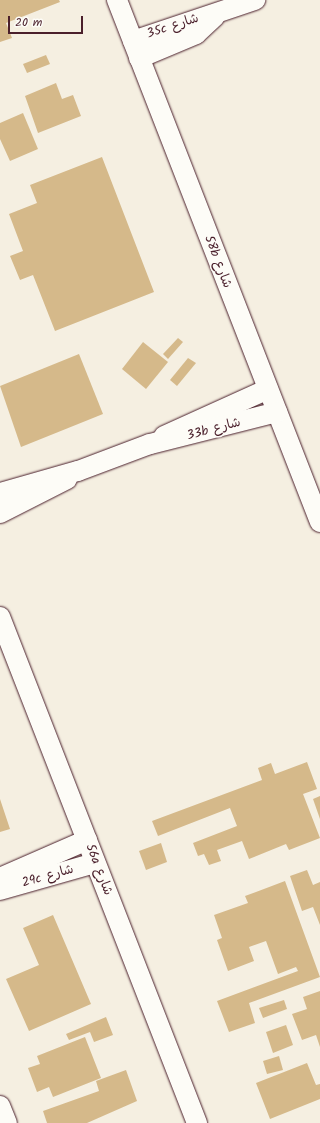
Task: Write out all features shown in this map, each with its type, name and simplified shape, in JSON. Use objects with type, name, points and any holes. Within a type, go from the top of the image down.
[{"type":"street","name":"58b شارع","points":[[117,0],[320,522]]},
{"type":"street","name":"35c شارع","points":[[136,50],[190,20],[215,16],[255,0]]},
{"type":"street","name":"33b شارع","points":[[150,444],[200,417],[268,389]]},
{"type":"street","name":"33b شارع","points":[[0,493],[78,471],[150,444],[277,412]]},
{"type":"street","name":"33b شارع","points":[[0,513],[42,494],[78,471]]},
{"type":"street","name":"56a شارع","points":[[0,617],[197,1123]]},
{"type":"street","name":"29c شارع","points":[[0,878],[86,840]]},
{"type":"street","name":"29c شارع","points":[[0,890],[95,863]]},
{"type":"street","points":[[0,1106],[7,1123]]},
{"type":"building","points":[[0,0],[59,0],[60,2],[6,23],[12,38],[0,42]]},
{"type":"building","points":[[46,55],[50,64],[27,73],[23,64]]},
{"type":"building","points":[[56,83],[62,99],[73,95],[81,116],[38,133],[25,96]]},
{"type":"building","points":[[23,113],[38,149],[10,161],[0,139],[0,123]]},
{"type":"building","points":[[102,157],[154,292],[55,331],[33,275],[20,280],[10,256],[23,251],[9,214],[37,203],[30,185]]},
{"type":"building","points":[[178,338],[183,342],[168,359],[163,354]]},
{"type":"building","points":[[143,342],[168,362],[146,389],[122,369]]},
{"type":"building","points":[[79,354],[103,414],[21,447],[0,386]]},
{"type":"building","points":[[188,358],[196,363],[177,386],[170,380]]},
{"type":"building","points":[[307,762],[317,789],[303,794],[320,838],[289,850],[286,844],[249,859],[242,841],[217,850],[221,861],[209,865],[204,854],[198,856],[193,843],[237,826],[230,808],[158,836],[152,821],[262,780],[258,768],[271,763],[275,774]]},
{"type":"building","points":[[320,796],[320,819],[313,799]]},
{"type":"building","points":[[0,799],[10,829],[0,832]]},
{"type":"building","points":[[161,843],[167,862],[146,870],[139,851]]},
{"type":"building","points":[[307,870],[313,885],[320,882],[320,925],[313,907],[302,911],[290,876]]},
{"type":"building","points":[[285,881],[320,977],[249,1003],[255,1023],[229,1032],[217,1001],[298,971],[296,967],[278,974],[266,941],[249,947],[254,961],[228,971],[217,940],[222,938],[214,915],[248,903],[245,896]]},
{"type":"building","points":[[53,915],[91,1004],[29,1031],[6,979],[39,965],[23,928]]},
{"type":"building","points":[[320,991],[320,1047],[316,1035],[302,1040],[292,1014],[307,1009],[303,997]]},
{"type":"building","points":[[284,1000],[287,1009],[263,1018],[259,1008]]},
{"type":"building","points":[[106,1017],[113,1035],[94,1042],[90,1032],[69,1040],[66,1034]]},
{"type":"building","points":[[286,1025],[293,1045],[273,1053],[266,1032]]},
{"type":"building","points":[[85,1037],[101,1078],[53,1097],[49,1087],[37,1092],[28,1068],[40,1064],[37,1056]]},
{"type":"building","points":[[279,1056],[283,1070],[267,1074],[263,1061]]},
{"type":"building","points":[[307,1063],[316,1085],[320,1084],[320,1099],[270,1119],[256,1083]]},
{"type":"building","points":[[126,1070],[137,1101],[87,1123],[47,1123],[43,1111],[99,1091],[96,1081]]}]
